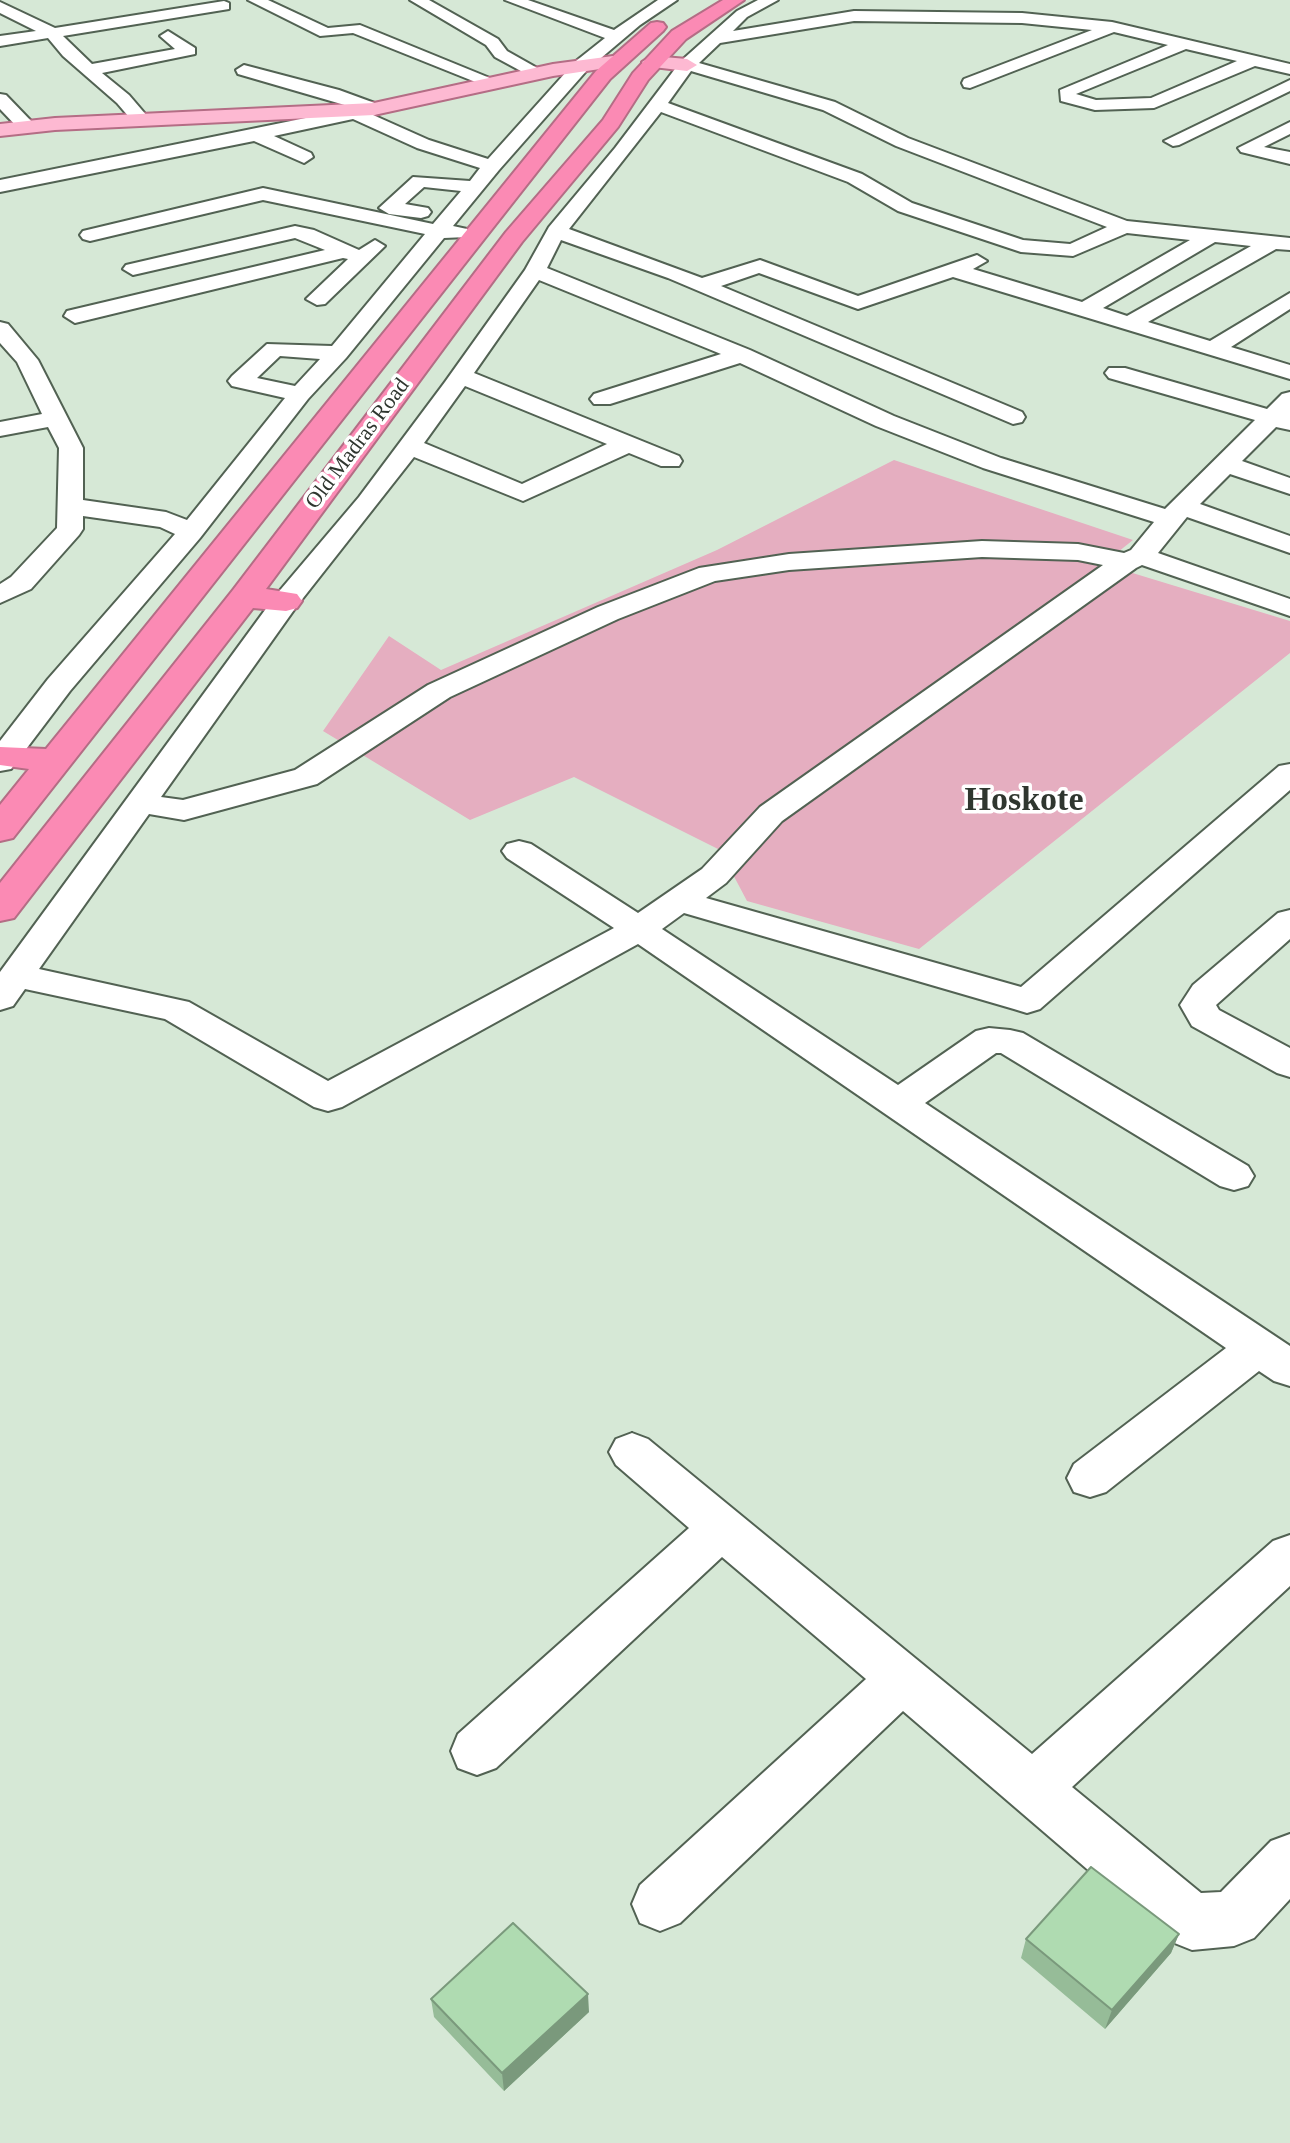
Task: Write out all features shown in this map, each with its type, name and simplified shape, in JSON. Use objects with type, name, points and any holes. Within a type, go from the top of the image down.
[{"type":"highway","name":"Old Madras Road","points":[[0,909],[244,597],[514,237],[611,123],[652,62],[679,35],[735,0]]},
{"type":"highway","name":"Old Madras Road","points":[[0,830],[475,234],[618,34],[667,3]]},
{"type":"highway","points":[[244,597],[286,601]]},
{"type":"highway","points":[[3,759],[44,775]]},
{"type":"main road","points":[[652,62],[687,65]]},
{"type":"main road","points":[[0,130],[141,120],[364,111],[582,65]]},
{"type":"street","points":[[0,6],[27,0]]},
{"type":"street","points":[[256,0],[326,33],[354,28],[494,83]]},
{"type":"street","points":[[418,0],[492,42],[501,54],[538,73]]},
{"type":"street","points":[[513,0],[618,34]]},
{"type":"street","points":[[770,0],[742,14],[687,65],[556,231],[535,271],[460,376],[368,502],[286,601],[8,987],[176,1010],[328,1098],[639,929],[680,901],[714,876],[771,814],[1133,559],[1226,464],[1281,420],[1290,399]]},
{"type":"street","points":[[713,39],[854,16],[922,0]]},
{"type":"street","points":[[3,759],[59,685],[191,532],[300,394],[338,353],[492,166],[582,65],[618,34],[667,3]]},
{"type":"street","points":[[0,6],[51,32],[69,53],[123,99],[141,120]]},
{"type":"street","points":[[0,41],[224,6]]},
{"type":"street","points":[[0,22],[49,13]]},
{"type":"street","points":[[854,16],[1022,18],[1112,27],[1290,69]]},
{"type":"street","points":[[970,83],[1112,27]]},
{"type":"street","points":[[89,70],[189,51],[161,37],[198,31]]},
{"type":"street","points":[[1237,39],[1194,45],[1069,90],[1067,97],[1095,105],[1154,103],[1254,60]]},
{"type":"street","points":[[69,53],[97,48]]},
{"type":"street","points":[[687,65],[829,106],[902,142],[1124,227],[1281,243]]},
{"type":"street","points":[[244,70],[333,94],[423,144],[492,166]]},
{"type":"street","points":[[1173,141],[1286,90]]},
{"type":"street","points":[[0,99],[27,127]]},
{"type":"street","points":[[658,105],[855,178],[905,207],[1021,246],[1073,250],[1124,227]]},
{"type":"street","points":[[0,186],[364,111]]},
{"type":"street","points":[[1286,132],[1247,148],[1290,158]]},
{"type":"street","points":[[256,135],[304,157]]},
{"type":"street","points":[[475,187],[420,181],[389,208],[475,234]]},
{"type":"street","points":[[90,235],[263,194],[400,222],[445,223]]},
{"type":"street","points":[[317,299],[354,254],[400,222]]},
{"type":"street","points":[[556,231],[701,285],[1013,417]]},
{"type":"street","points":[[133,269],[295,232],[354,254]]},
{"type":"street","points":[[1086,309],[1211,236]]},
{"type":"street","points":[[1128,324],[1281,243]]},
{"type":"street","points":[[701,285],[760,266],[858,303],[1021,246]]},
{"type":"street","points":[[75,316],[354,254]]},
{"type":"street","points":[[953,270],[1128,324],[1216,347],[1226,353],[1290,372]]},
{"type":"street","points":[[535,271],[742,355],[885,421],[992,463],[1290,545]]},
{"type":"street","points":[[1216,347],[1290,299]]},
{"type":"street","points":[[0,329],[27,360],[71,448],[70,529],[21,583],[0,595]]},
{"type":"street","points":[[300,394],[240,381],[275,349],[338,353]]},
{"type":"street","points":[[602,399],[742,355]]},
{"type":"street","points":[[1117,373],[1281,420]]},
{"type":"street","points":[[460,376],[670,461]]},
{"type":"street","points":[[0,429],[56,418]]},
{"type":"street","points":[[409,446],[523,493],[628,444]]},
{"type":"street","points":[[1226,464],[1290,486]]},
{"type":"street","points":[[70,506],[158,518],[191,532]]},
{"type":"street","points":[[139,803],[184,810],[306,777],[439,691],[608,613],[709,574],[789,562],[982,549],[1078,552],[1133,559],[1290,608]]},
{"type":"street","points":[[680,901],[1027,1001],[1290,773]]},
{"type":"street","points":[[519,851],[1274,1358],[1090,1478]]},
{"type":"street","points":[[1290,921],[1206,993],[1198,1005],[1205,1018],[1290,1064]]},
{"type":"street","points":[[896,1105],[989,1040],[1010,1042],[1234,1176]]},
{"type":"street","points":[[632,1452],[1192,1922],[1234,1918],[1290,1860]]},
{"type":"street","points":[[477,1751],[722,1527]]},
{"type":"street","points":[[1033,1788],[1290,1556]]},
{"type":"street","points":[[660,1904],[903,1678]]},
{"type":"shaded area","points":[[894,460],[1133,540],[1103,564],[1290,621],[1290,653],[919,949],[747,901],[720,850],[574,777],[470,820],[323,731],[389,636],[441,670],[717,550]]},
{"type":"building","points":[[1091,1867],[1179,1934],[1112,2010],[1026,1939]]},
{"type":"building","points":[[513,1923],[588,1994],[502,2073],[431,1999]]},
{"type":"district","name":"Hoskote","points":[[1024,801]]}]
